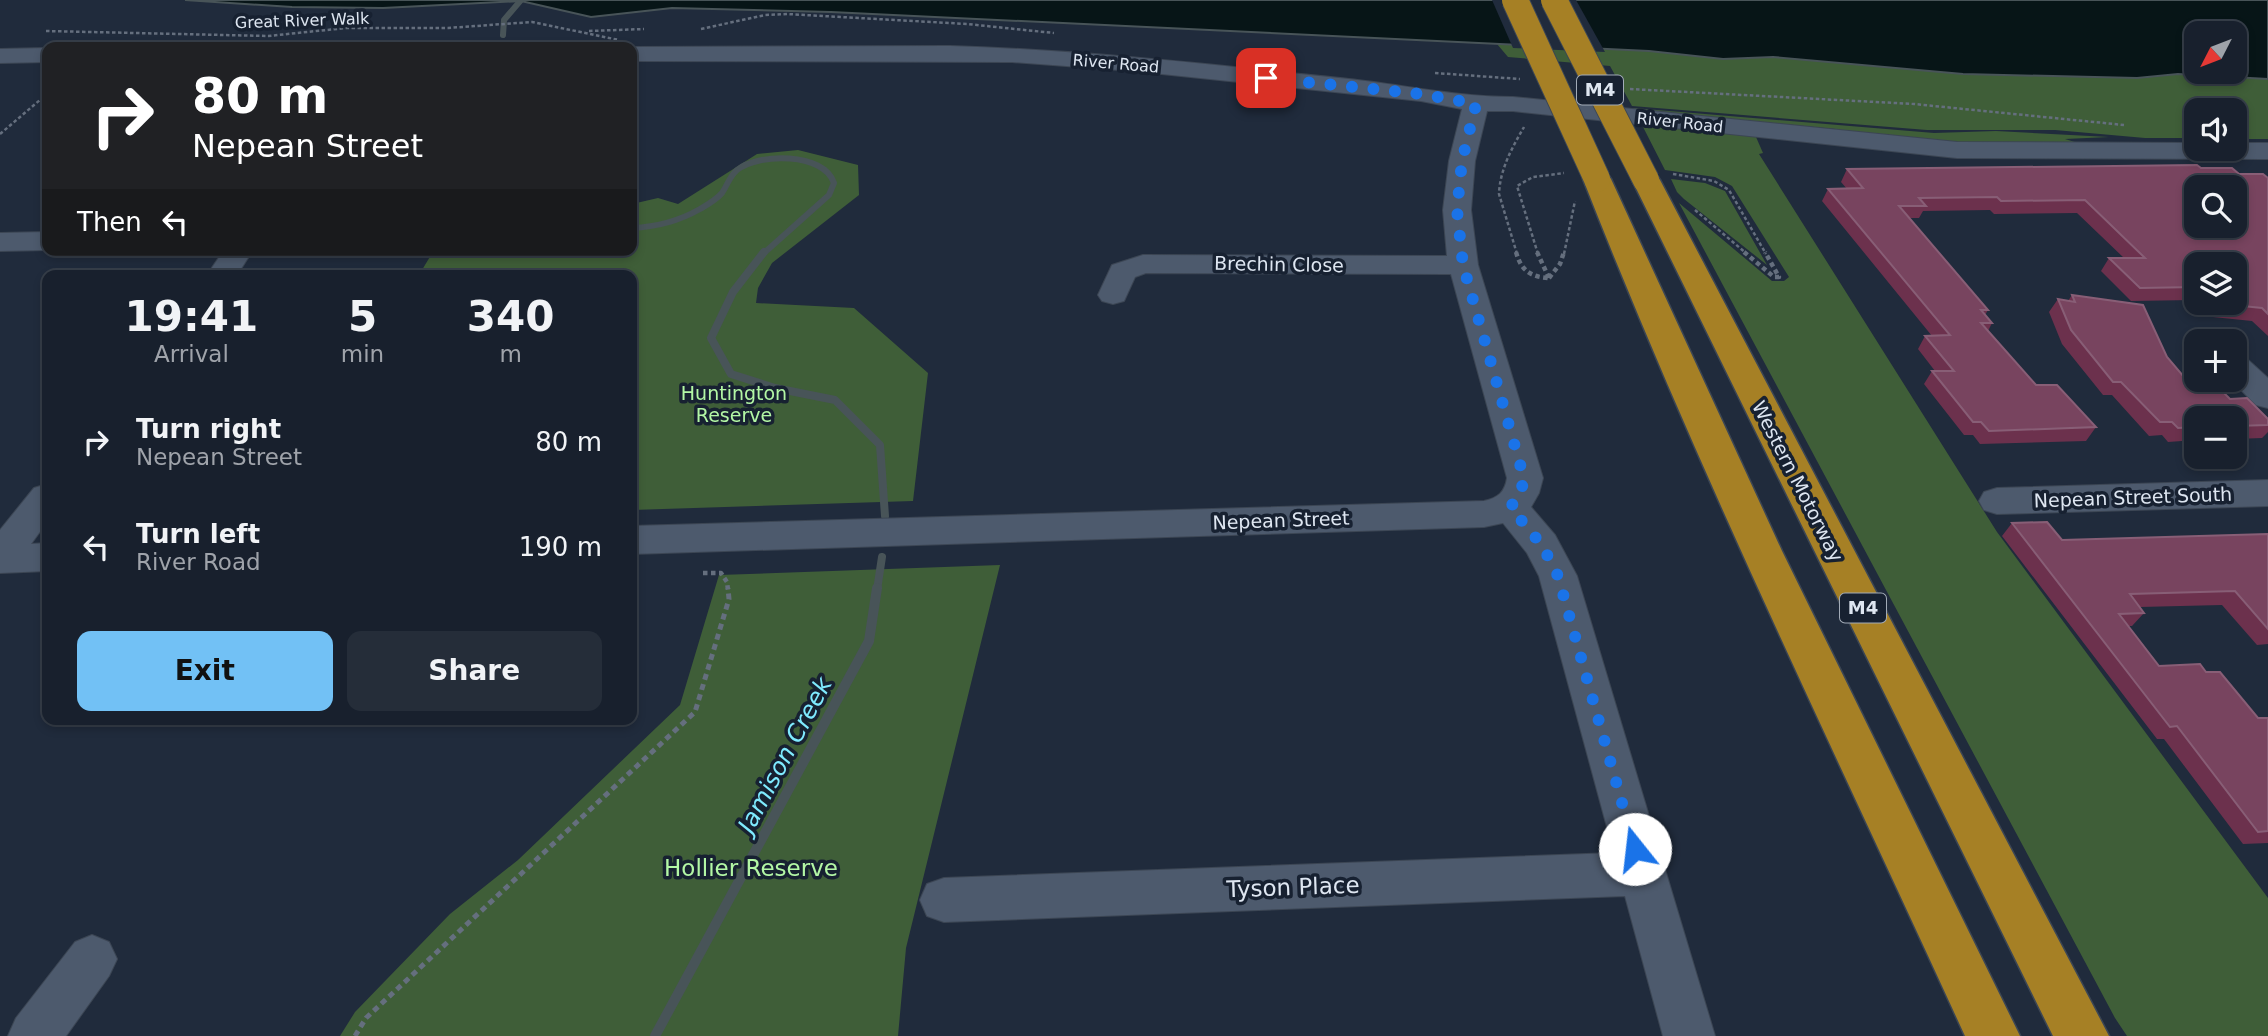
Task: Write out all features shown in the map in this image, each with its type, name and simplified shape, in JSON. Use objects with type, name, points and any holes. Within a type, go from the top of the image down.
[{"type":"highway","name":"M4","points":[[1515,0],[1582,181],[1624,245],[1762,551],[1993,1036]]},
{"type":"highway","name":"Western Motorway","points":[[1554,0],[1655,176],[2082,1036]]},
{"type":"street","points":[[0,56],[42,45]]},
{"type":"street","name":"River Road","points":[[637,46],[1054,58],[1422,94],[1476,104],[1513,104],[1957,150],[2268,151]]},
{"type":"street","points":[[1476,104],[1462,161],[1457,210],[1463,265],[1524,478],[1520,496],[1510,507],[1542,545],[1558,576],[1689,1036]]},
{"type":"street","points":[[0,242],[42,241]]},
{"type":"street","name":"Brechin Close","points":[[1113,295],[1122,271],[1143,264],[1463,265]]},
{"type":"street","points":[[2247,364],[2268,397]]},
{"type":"street","name":"Nepean Street South","points":[[1996,500],[2268,493]]},
{"type":"street","points":[[0,558],[42,503]]},
{"type":"street","name":"Nepean Street","points":[[637,540],[1484,514],[1510,507]]},
{"type":"street","points":[[0,558],[42,557]]},
{"type":"street","name":"Tyson Place","points":[[944,900],[1642,874]]},
{"type":"street","points":[[34,1036],[92,960]]},
{"type":"path","name":"Great River Walk","points":[[65,42],[154,32],[268,36],[346,28],[448,28],[531,22],[608,42]]},
{"type":"path","points":[[1448,73],[1531,80]]},
{"type":"path","points":[[1627,88],[1914,104],[2133,127]]},
{"type":"path","points":[[0,134],[42,98]]},
{"type":"path","points":[[1525,124],[1509,156],[1499,183],[1499,194],[1520,265],[1534,276],[1549,278],[1556,274],[1561,264],[1582,181],[1533,177],[1517,186],[1538,255],[1549,278]]},
{"type":"path","points":[[1655,176],[1714,181],[1729,190],[1779,277],[1774,277],[1685,202]]},
{"type":"path","points":[[355,1036],[366,1018],[695,712],[729,598],[727,582],[720,573],[703,573]]},
{"type":"green space","points":[[1497,44],[1649,51],[1723,59],[1773,57],[1963,74],[2137,78],[2178,74],[2184,74],[2184,84],[2247,84],[2247,78],[2268,79],[2268,139],[2247,139],[2247,98],[2184,98],[2184,138],[2145,138],[2055,130],[1927,130],[1632,106],[1610,66],[1508,57]]},
{"type":"green space","points":[[1633,108],[1934,133],[1996,131],[2109,137],[2065,139],[2078,143],[1981,144],[1843,134],[1835,129]]},
{"type":"green space","points":[[1642,125],[1756,137],[1763,153],[1759,154],[1997,532],[2268,898],[2268,1036],[2127,1036],[1679,203],[1772,281],[1784,281],[1789,277],[1732,186],[1715,177],[1665,170]]},
{"type":"green space","name":"Huntington Reserve","points":[[798,150],[858,165],[859,195],[772,263],[758,288],[756,303],[854,308],[928,373],[913,501],[637,510],[637,270],[422,270],[430,256],[637,256],[637,203],[658,198],[678,204],[757,154]]},
{"type":"green space","points":[[1671,179],[1705,183],[1725,191],[1767,265],[1684,199]]},
{"type":"green space","name":"Hollier Reserve","points":[[1000,565],[906,948],[898,1036],[340,1036],[355,1012],[450,914],[518,860],[680,705],[719,575]]},
{"type":"shaded area","points":[[185,0],[2268,0],[2268,79],[2247,78],[2247,21],[2184,21],[2184,74],[2137,78],[1963,74],[1773,57],[1723,59],[1649,51],[831,12],[672,8],[591,17],[521,1],[383,8],[292,7]]},
{"type":"pier","points":[[1492,0],[1576,0],[1605,52],[1513,48]]},
{"type":"building","points":[[2197,165],[2201,168],[2232,168],[2239,174],[2263,174],[2268,178],[2268,314],[2262,308],[2247,306],[2247,252],[2184,252],[2184,287],[2140,288],[2109,258],[2145,258],[2085,200],[1919,198],[1926,206],[1899,206],[1988,310],[1981,310],[1992,323],[1981,323],[2036,385],[2057,385],[2096,427],[1989,431],[1981,422],[1973,422],[1932,371],[1954,371],[1925,336],[1950,335],[1828,189],[1863,188],[1847,169]]},
{"type":"building","points":[[2072,295],[2143,305],[2167,357],[2184,377],[2184,392],[2223,392],[2230,399],[2247,398],[2268,419],[2268,425],[2247,426],[2247,406],[2184,406],[2184,428],[2178,428],[2172,422],[2160,422],[2121,382],[2113,382],[2071,330],[2058,299],[2075,302]]},
{"type":"building","points":[[2047,522],[2062,540],[2268,534],[2268,629],[2235,591],[2130,594],[2144,613],[2119,614],[2159,666],[2200,664],[2206,672],[2220,672],[2258,718],[2268,718],[2268,831],[2258,832],[2177,726],[2170,727],[2012,523]]},
{"type":"waterway","name":"Jamison Creek","points":[[503,35],[504,20],[521,0]]},
{"type":"waterway","name":"Jamison Creek","points":[[637,227],[667,223],[700,209],[720,196],[737,170],[760,160],[790,158],[818,166],[828,173],[834,183],[829,195],[763,254]]},
{"type":"waterway","name":"Jamison Creek","points":[[764,252],[733,292],[711,338],[731,374],[775,388],[835,400],[880,445],[885,516]]},
{"type":"waterway","name":"Jamison Creek","points":[[877,590],[882,557]]},
{"type":"waterway","name":"Jamison Creek","points":[[655,1036],[869,641],[877,588]]},
{"type":"route","points":[[1266,78],[1422,94],[1476,104],[1462,161],[1457,210],[1463,265],[1524,478],[1520,496],[1510,507],[1542,545],[1558,576],[1635,849]]}]
